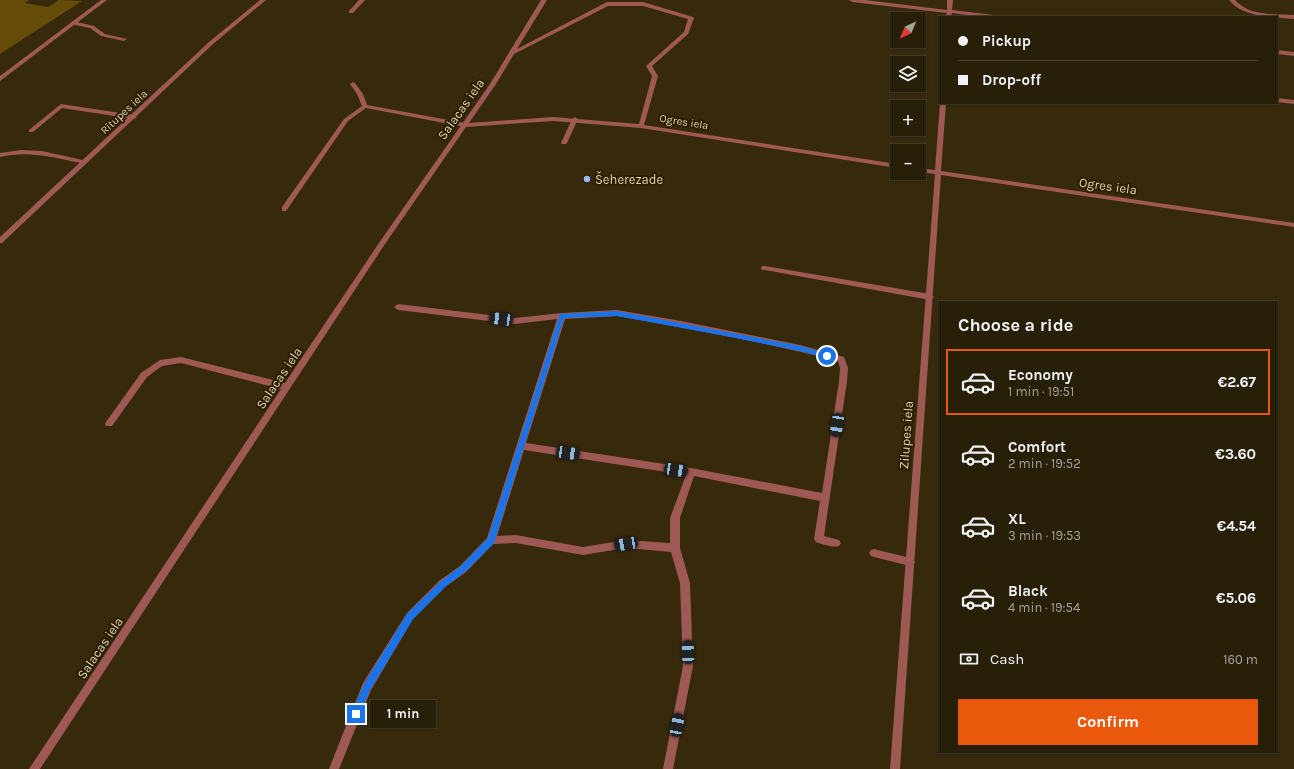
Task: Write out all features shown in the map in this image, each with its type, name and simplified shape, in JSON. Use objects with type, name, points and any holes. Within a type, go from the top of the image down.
[{"type":"street","points":[[0,79],[104,0]]},
{"type":"street","name":"Rītupes iela","points":[[0,241],[134,117],[211,43],[263,0]]},
{"type":"street","points":[[351,12],[362,0]]},
{"type":"street","name":"Salacas iela","points":[[34,769],[384,242],[465,125],[512,53],[544,0]]},
{"type":"street","points":[[852,0],[949,14],[979,16]]},
{"type":"street","points":[[949,14],[950,0]]},
{"type":"street","points":[[1232,0],[1244,10],[1268,15],[1294,17]]},
{"type":"street","points":[[512,53],[606,4],[643,4],[691,18],[686,33],[649,66],[656,76],[641,126]]},
{"type":"street","points":[[73,23],[92,27],[104,35],[124,40]]},
{"type":"street","points":[[1278,52],[1294,54]]},
{"type":"street","points":[[284,209],[346,120],[365,106],[360,94],[353,84]]},
{"type":"street","points":[[1278,100],[1294,102]]},
{"type":"street","name":"Zilupes iela","points":[[895,769],[943,104]]},
{"type":"street","points":[[31,131],[61,106],[134,117]]},
{"type":"street","name":"Ogres iela","points":[[365,106],[465,125],[575,119],[641,126],[890,165]]},
{"type":"street","points":[[564,143],[575,119]]},
{"type":"street","points":[[0,155],[27,150],[85,162]]},
{"type":"street","name":"Ogres iela","points":[[926,171],[1294,225]]},
{"type":"street","points":[[765,268],[906,292],[930,298]]},
{"type":"street","points":[[398,307],[515,321],[562,316],[617,313],[793,347],[840,359],[844,368],[843,381],[819,539],[836,543]]},
{"type":"street","points":[[334,769],[367,687],[410,616],[442,584],[464,569],[491,540],[562,316]]},
{"type":"street","points":[[109,424],[144,376],[160,363],[181,360],[287,387]]},
{"type":"street","points":[[522,446],[691,472],[826,498]]},
{"type":"street","points":[[668,769],[688,666],[685,583],[675,548],[676,518],[691,472]]},
{"type":"street","points":[[491,540],[516,539],[583,551],[626,544],[675,548]]},
{"type":"street","points":[[874,553],[910,562]]},
{"type":"shaded area","points":[[0,0],[29,0],[25,3],[48,7],[59,0],[82,1],[0,54]]},
{"type":"place","name":"Šeherezade","points":[[587,179]]},
{"type":"route","points":[[356,714],[367,687],[410,616],[442,584],[464,569],[491,540],[562,316],[617,313],[681,324],[800,348],[827,356]]}]
